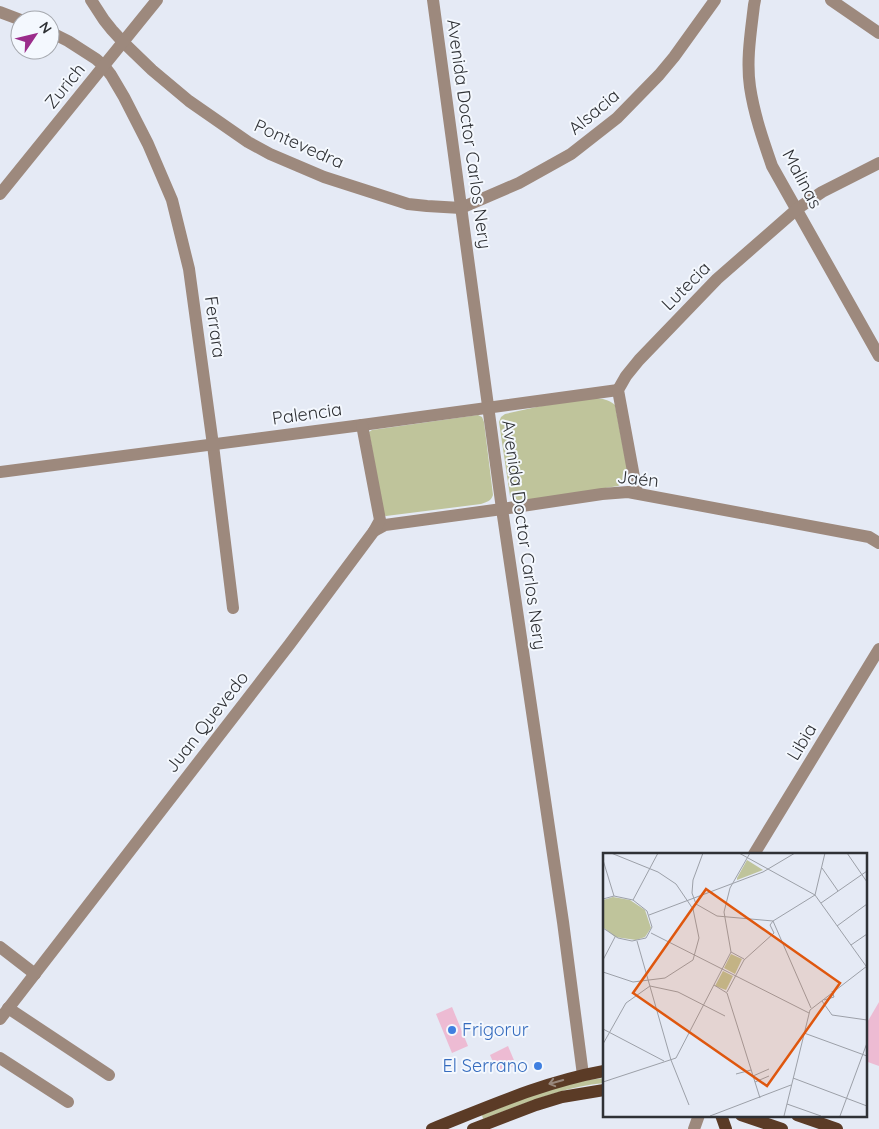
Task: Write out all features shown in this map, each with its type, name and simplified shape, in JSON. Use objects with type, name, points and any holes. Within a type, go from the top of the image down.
[{"type":"main road","points":[[432,1129],[454,1125],[533,1089],[558,1081],[603,1071]]},
{"type":"main road","points":[[473,1129],[562,1097],[603,1090]]},
{"type":"main road","points":[[721,1116],[726,1129]]},
{"type":"main road","points":[[744,1116],[782,1129]]},
{"type":"main road","points":[[799,1120],[837,1129]]},
{"type":"street","points":[[91,0],[104,20],[123,42]]},
{"type":"street","name":"Zurich","points":[[0,194],[157,0]]},
{"type":"street","name":"Avenida Doctor Carlos Nery","points":[[433,0],[502,509],[583,1075]]},
{"type":"street","name":"Alsacia","points":[[461,208],[519,183],[570,154],[616,118],[659,76],[714,0]]},
{"type":"street","points":[[831,0],[879,33]]},
{"type":"street","name":"Malinas","points":[[753,1],[748,52],[750,85],[759,127],[772,166],[879,356]]},
{"type":"street","points":[[60,37],[84,51],[104,66]]},
{"type":"street","name":"Pontevedra","points":[[123,42],[189,102],[248,142],[270,154],[324,177],[408,204],[461,208]]},
{"type":"street","name":"Ferrara","points":[[104,66],[116,83],[148,144],[172,200],[189,268],[233,608]]},
{"type":"street","name":"Lutecia","points":[[618,390],[639,360],[717,279],[797,209],[822,192],[879,164]]},
{"type":"street","points":[[618,390],[636,493]]},
{"type":"street","name":"Palencia","points":[[0,472],[618,390]]},
{"type":"street","name":"Juan Quevedo","points":[[0,1019],[374,531],[380,520],[362,425]]},
{"type":"street","name":"Jaén","points":[[374,531],[385,525],[628,492],[876,538]]},
{"type":"street","name":"Libia","points":[[755,853],[879,649]]},
{"type":"street","points":[[0,947],[35,974]]},
{"type":"street","points":[[8,1008],[108,1075]]},
{"type":"street","points":[[0,1058],[68,1102]]},
{"type":"street","points":[[694,1129],[699,1116]]},
{"type":"green space","points":[[595,398],[608,400],[615,405],[628,473],[622,484],[519,502],[514,501],[510,496],[499,422],[501,417],[505,414],[541,406]]},
{"type":"green space","points":[[478,415],[482,417],[484,422],[493,495],[490,500],[481,504],[384,515],[369,432],[372,430]]},
{"type":"green space","points":[[603,1078],[603,1083],[558,1092],[483,1119],[482,1115],[542,1092]]},
{"type":"building","points":[[879,1002],[879,1066],[866,1061],[866,1024]]},
{"type":"building","name":"Frigorur","points":[[452,1007],[468,1046],[452,1053],[436,1014]]},
{"type":"building","points":[[508,1046],[516,1065],[498,1073],[490,1055]]},
{"type":"place","name":"Frigorur","points":[[452,1030]]},
{"type":"place","name":"El Serrano","points":[[538,1066]]}]
